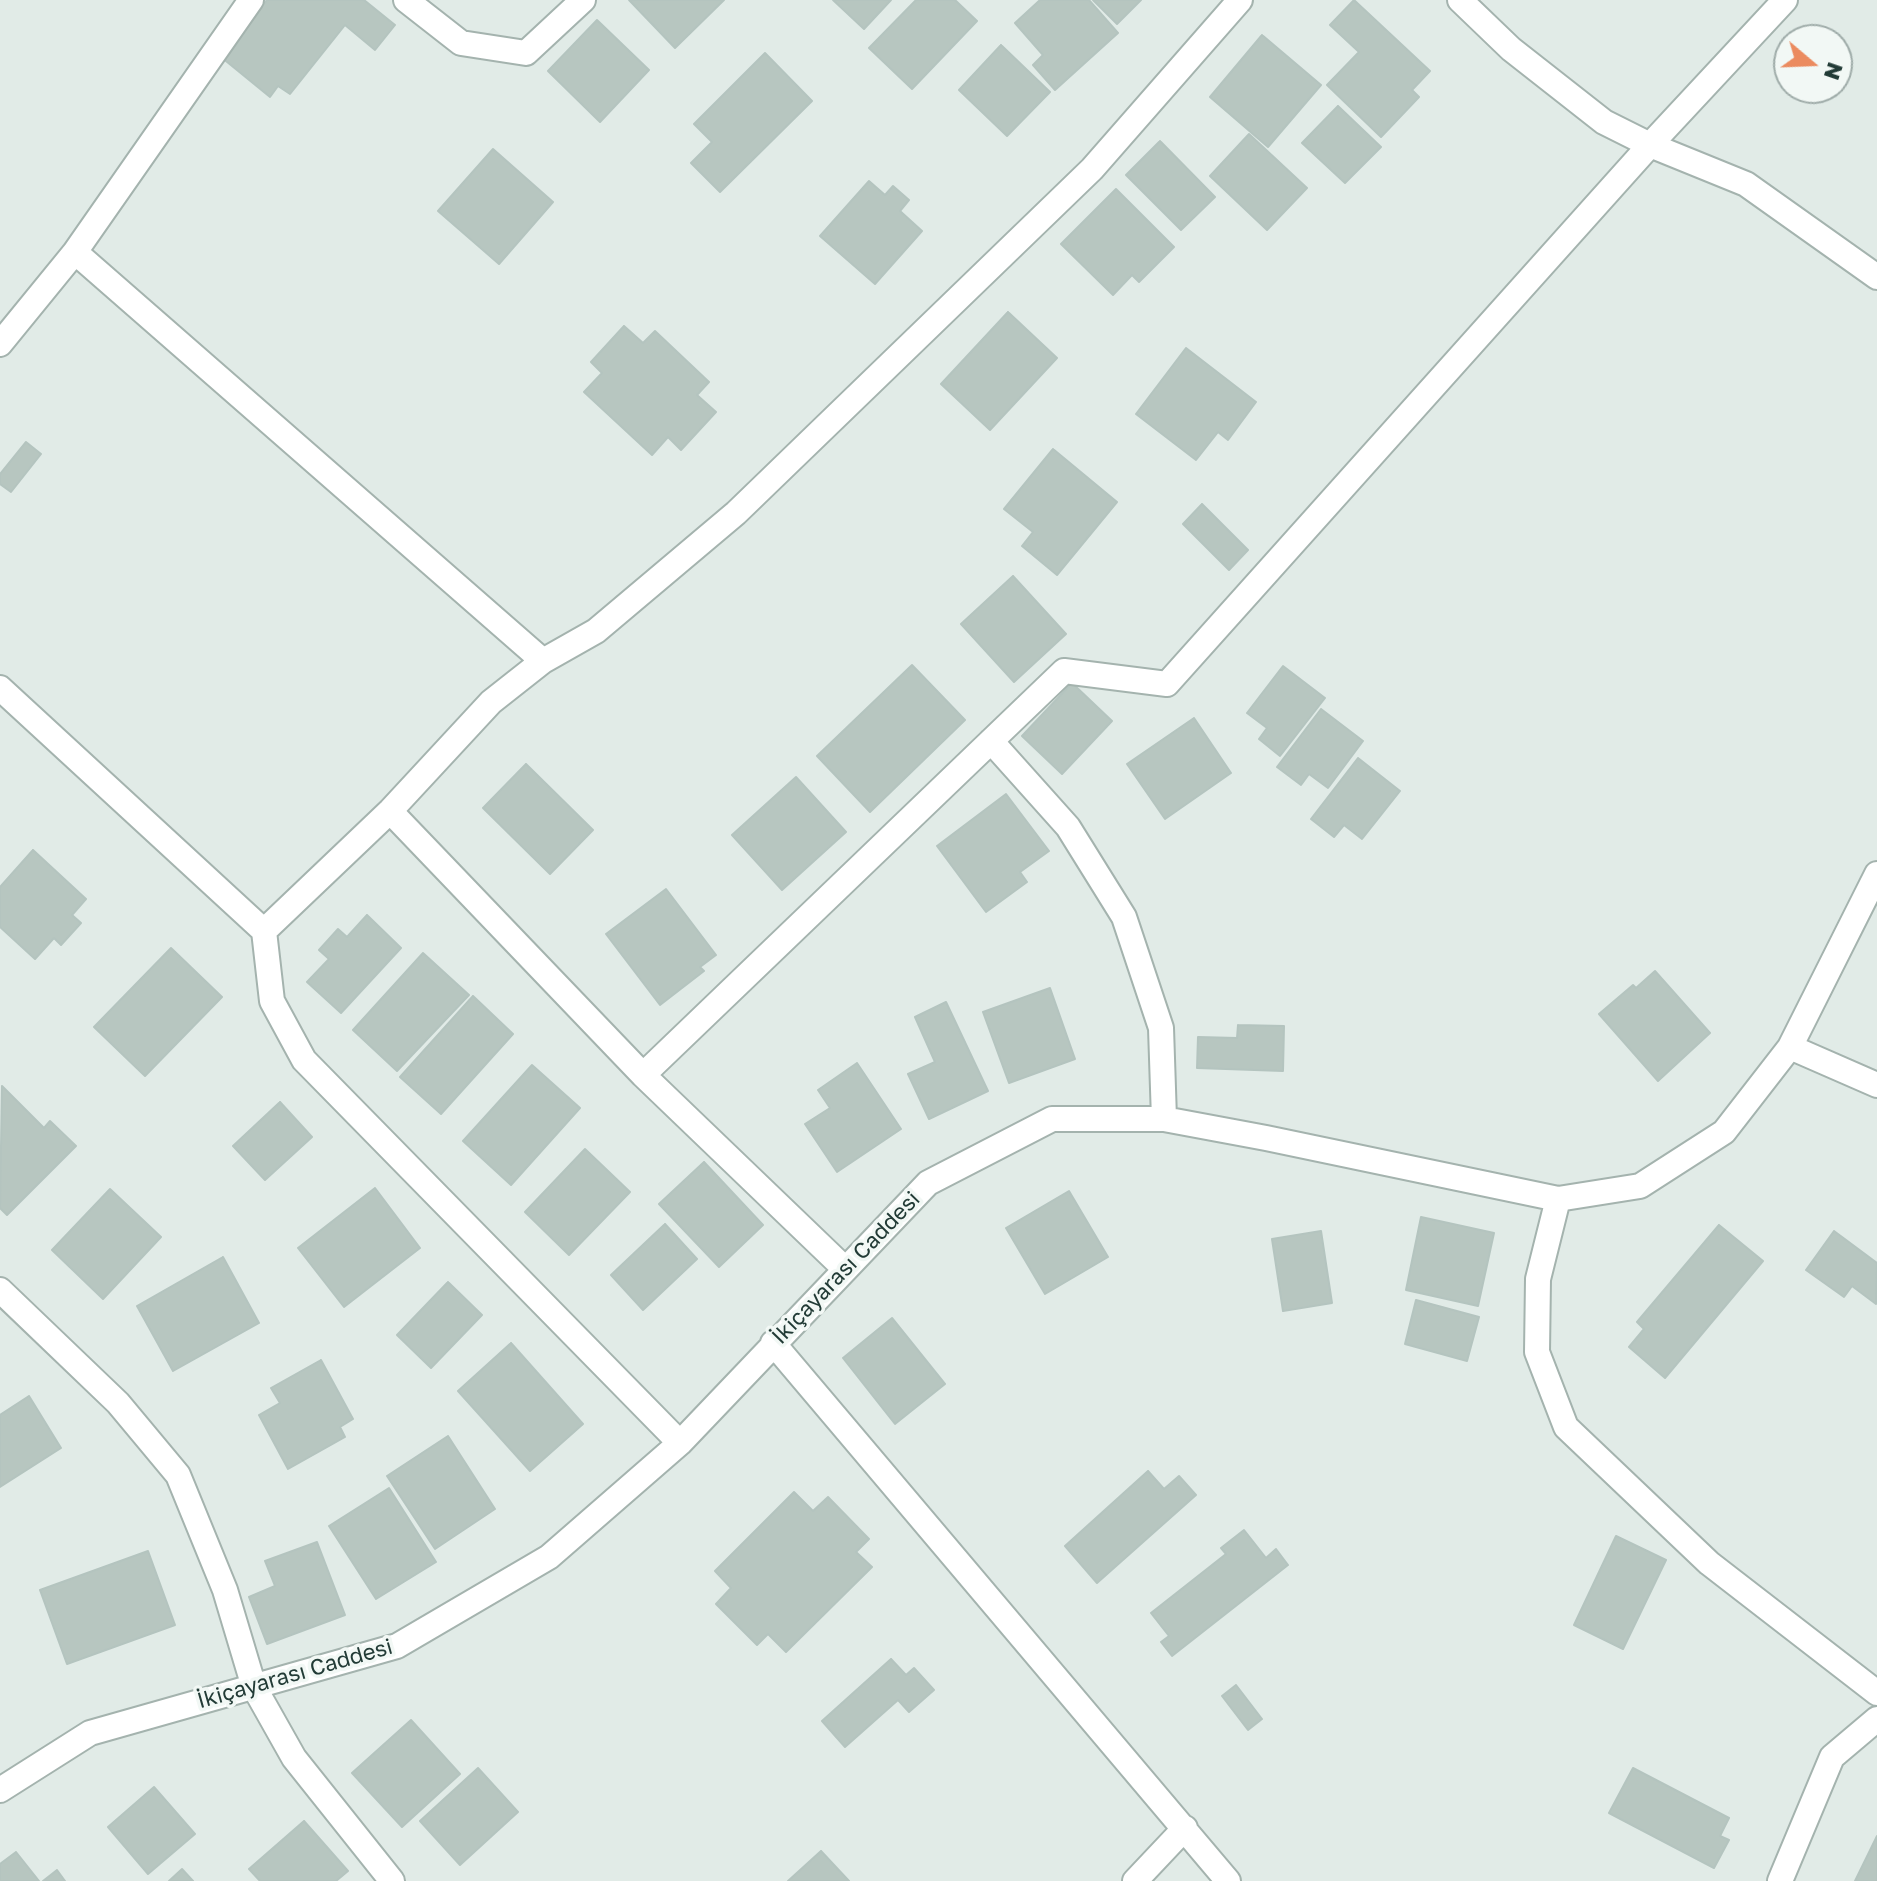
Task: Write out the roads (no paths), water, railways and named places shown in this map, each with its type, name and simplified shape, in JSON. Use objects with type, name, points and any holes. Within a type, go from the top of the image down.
[{"type":"street","points":[[0,344],[75,252],[251,0]]},
{"type":"street","points":[[406,0],[461,43],[526,53],[583,0]]},
{"type":"street","points":[[264,931],[390,811],[491,702],[543,661],[596,631],[748,502],[1092,169],[1240,0]]},
{"type":"street","points":[[1460,0],[1511,49],[1604,122],[1650,145],[1746,184],[1877,277]]},
{"type":"street","points":[[643,1075],[1064,671],[1167,684],[1650,145],[1785,0]]},
{"type":"street","points":[[75,252],[543,661]]},
{"type":"street","points":[[0,688],[264,931],[272,1001],[304,1060],[680,1443]]},
{"type":"street","points":[[991,741],[1068,827],[1124,917],[1161,1028],[1164,1119]]},
{"type":"street","points":[[390,811],[643,1075],[845,1269]]},
{"type":"street","name":"İkiçayarası Caddesi","points":[[0,1790],[90,1733],[397,1646],[549,1557],[680,1443],[928,1183],[1052,1119],[1164,1119],[1558,1199],[1640,1186],[1724,1132],[1790,1047],[1877,874]]},
{"type":"street","points":[[1790,1047],[1877,1085]]},
{"type":"street","points":[[1558,1199],[1538,1279],[1537,1352],[1566,1427],[1709,1563],[1877,1693]]},
{"type":"street","points":[[0,1290],[118,1403],[178,1475],[225,1590],[254,1687],[294,1758],[392,1881]]},
{"type":"street","points":[[773,1343],[1228,1881]]},
{"type":"street","points":[[1780,1881],[1832,1757],[1877,1719]]},
{"type":"street","points":[[1135,1881],[1185,1828]]}]
